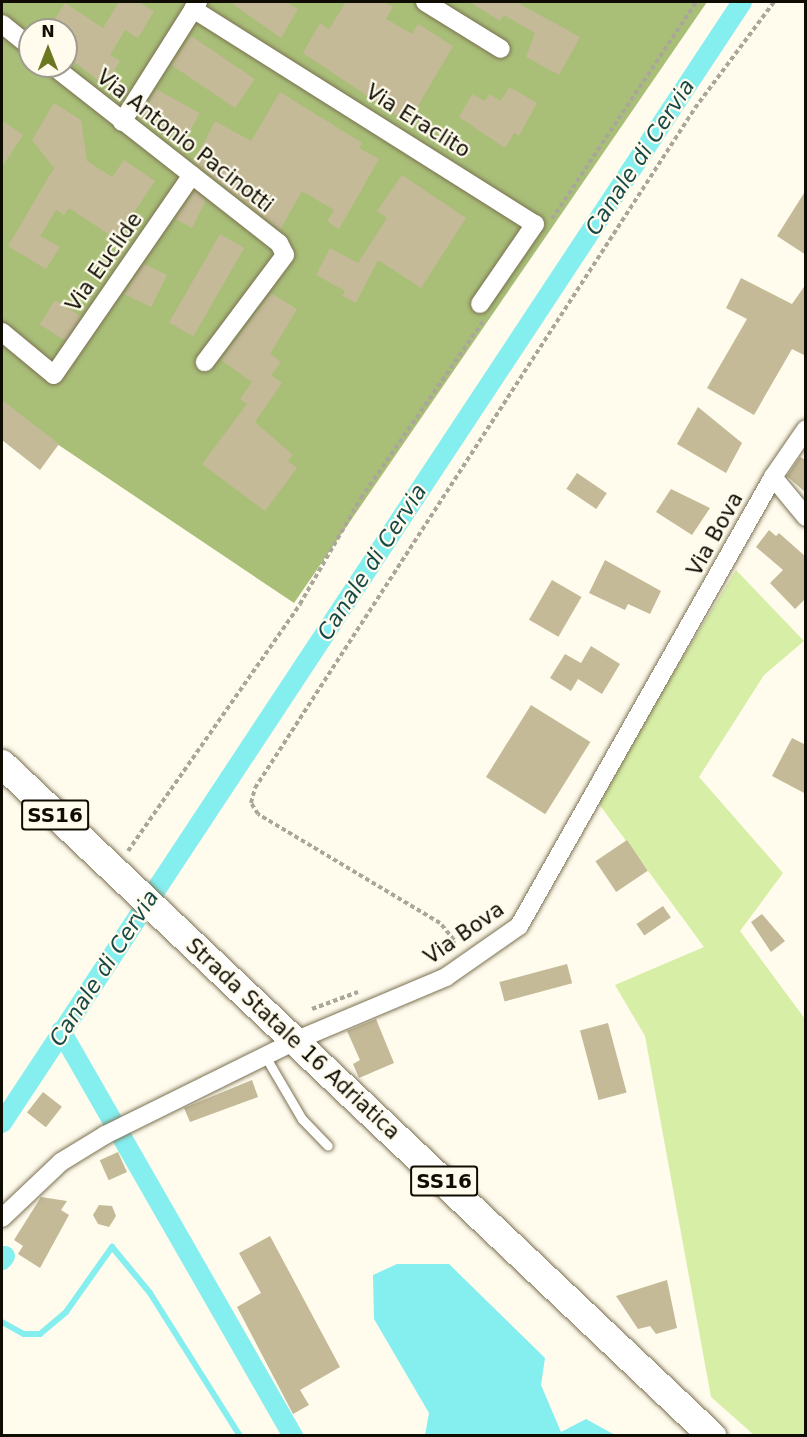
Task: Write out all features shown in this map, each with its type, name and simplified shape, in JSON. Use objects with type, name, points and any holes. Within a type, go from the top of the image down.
[{"type":"main road","name":"SS16","points":[[2,764],[101,858]]},
{"type":"main road","name":"Strada Statale 16 Adriatica","points":[[101,858],[297,1040],[712,1436]]},
{"type":"street","points":[[425,2],[501,49]]},
{"type":"street","points":[[122,122],[195,5]]},
{"type":"street","name":"Via Eraclito","points":[[195,5],[535,224],[483,309]]},
{"type":"street","points":[[2,24],[18,37]]},
{"type":"street","name":"Via Antonio Pacinotti","points":[[68,78],[279,243],[285,255],[205,362]]},
{"type":"street","name":"Via Euclide","points":[[2,332],[54,375],[192,175]]},
{"type":"street","name":"Via Bova","points":[[2,1218],[61,1162],[105,1136],[297,1040],[446,976],[519,926],[773,477],[806,429]]},
{"type":"street","points":[[773,477],[806,517]]},
{"type":"lane","points":[[265,1056],[302,1119],[328,1146]]},
{"type":"path","points":[[549,224],[696,2]]},
{"type":"path","points":[[450,958],[454,940],[440,923],[258,813],[251,802],[255,788],[695,108],[774,2]]},
{"type":"path","points":[[101,858],[116,845],[130,851],[300,604],[361,498],[483,309]]},
{"type":"green space","points":[[2,2],[707,2],[294,603],[2,407]]},
{"type":"green space","points":[[736,570],[804,641],[764,675],[699,777],[783,873],[740,931],[805,1019],[805,1435],[754,1435],[711,1397],[645,1036],[615,985],[704,947],[596,800]]},
{"type":"water","points":[[397,1264],[449,1264],[545,1358],[541,1385],[561,1432],[586,1419],[615,1435],[425,1435],[429,1413],[374,1319],[373,1275]]},
{"type":"building","points":[[119,2],[138,2],[154,11],[138,38],[125,30],[110,55],[120,61],[105,86],[78,65],[78,18],[56,18],[65,3],[103,28]]},
{"type":"building","points":[[230,2],[286,2],[298,9],[281,38]]},
{"type":"building","points":[[346,2],[384,2],[393,7],[386,19],[412,34],[418,24],[453,46],[408,123],[303,53],[320,23],[329,29]]},
{"type":"building","points":[[470,2],[516,2],[580,37],[559,75],[526,57],[535,33],[504,15],[500,21]]},
{"type":"building","points":[[191,36],[255,79],[235,108],[171,65]]},
{"type":"building","points":[[509,87],[537,103],[519,136],[514,133],[505,148],[459,117],[472,94],[485,101],[489,94],[501,101]]},
{"type":"building","points":[[156,89],[200,113],[187,137],[143,113]]},
{"type":"building","points":[[280,92],[362,143],[359,148],[379,159],[339,229],[327,221],[334,210],[302,191],[280,230],[194,162],[215,121],[251,141]]},
{"type":"building","points":[[54,103],[81,120],[87,161],[112,177],[124,160],[155,181],[116,239],[69,208],[64,215],[56,210],[40,236],[60,247],[46,269],[8,246],[54,168],[32,140]]},
{"type":"building","points":[[2,121],[23,135],[2,167]]},
{"type":"building","points":[[402,175],[466,218],[421,288],[378,260],[356,303],[342,296],[345,291],[316,275],[330,248],[358,263],[387,218],[377,211]]},
{"type":"building","points":[[806,190],[806,255],[777,236]]},
{"type":"building","points":[[195,191],[206,200],[192,228],[175,219]]},
{"type":"building","points":[[220,234],[244,248],[193,336],[169,322]]},
{"type":"building","points":[[144,264],[167,275],[151,307],[124,294]]},
{"type":"building","points":[[741,278],[792,304],[806,284],[806,356],[792,349],[754,415],[707,388],[747,319],[726,308]]},
{"type":"building","points":[[271,293],[297,309],[270,354],[281,362],[271,375],[282,383],[255,422],[293,455],[288,461],[297,468],[265,511],[202,464],[247,404],[240,399],[252,382],[221,360]]},
{"type":"building","points":[[55,300],[81,316],[66,341],[40,325]]},
{"type":"building","points":[[2,400],[59,444],[40,470],[2,440]]},
{"type":"building","points":[[698,407],[742,443],[726,473],[677,444]]},
{"type":"building","points":[[800,457],[806,460],[806,493],[787,476]]},
{"type":"building","points":[[577,473],[607,493],[596,509],[566,489]]},
{"type":"building","points":[[671,489],[710,508],[692,535],[656,512]]},
{"type":"building","points":[[769,530],[776,536],[779,533],[806,557],[806,598],[795,609],[770,583],[783,570],[756,547]]},
{"type":"building","points":[[605,560],[661,591],[650,614],[628,604],[625,610],[589,593]]},
{"type":"building","points":[[552,580],[581,597],[558,637],[529,620]]},
{"type":"building","points":[[591,646],[620,664],[602,694],[578,679],[571,691],[550,678],[565,654],[581,663]]},
{"type":"building","points":[[531,705],[590,742],[545,814],[486,777]]},
{"type":"building","points":[[792,738],[806,745],[806,794],[772,776]]},
{"type":"building","points":[[627,840],[648,871],[616,892],[595,861]]},
{"type":"building","points":[[663,906],[671,918],[644,936],[636,924]]},
{"type":"building","points":[[762,914],[785,941],[771,952],[751,922]]},
{"type":"building","points":[[567,964],[572,983],[505,1001],[499,982]]},
{"type":"building","points":[[376,1019],[394,1063],[359,1078],[353,1064],[360,1060],[347,1031]]},
{"type":"building","points":[[608,1023],[627,1093],[599,1100],[580,1031]]},
{"type":"building","points":[[252,1080],[258,1097],[190,1122],[184,1108]]},
{"type":"building","points":[[43,1092],[62,1107],[46,1127],[27,1112]]},
{"type":"building","points":[[118,1152],[127,1172],[109,1180],[100,1160]]},
{"type":"building","points":[[41,1197],[67,1201],[61,1210],[69,1215],[40,1268],[18,1254],[23,1246],[14,1240]]},
{"type":"building","points":[[99,1205],[112,1206],[116,1216],[109,1227],[98,1224],[93,1215]]},
{"type":"building","points":[[270,1236],[340,1367],[300,1390],[309,1405],[293,1414],[237,1307],[261,1293],[239,1253]]},
{"type":"building","points":[[667,1280],[677,1328],[656,1334],[650,1326],[638,1329],[616,1296]]},
{"type":"waterway","name":"Canale di Cervia","points":[[2,1123],[742,2]]},
{"type":"waterway","points":[[61,1031],[293,1436]]},
{"type":"waterway","points":[[2,1322],[24,1334],[40,1334],[66,1312],[112,1247],[150,1293],[240,1436]]},
{"type":"waterway","points":[[2,1260],[5,1256]]}]
